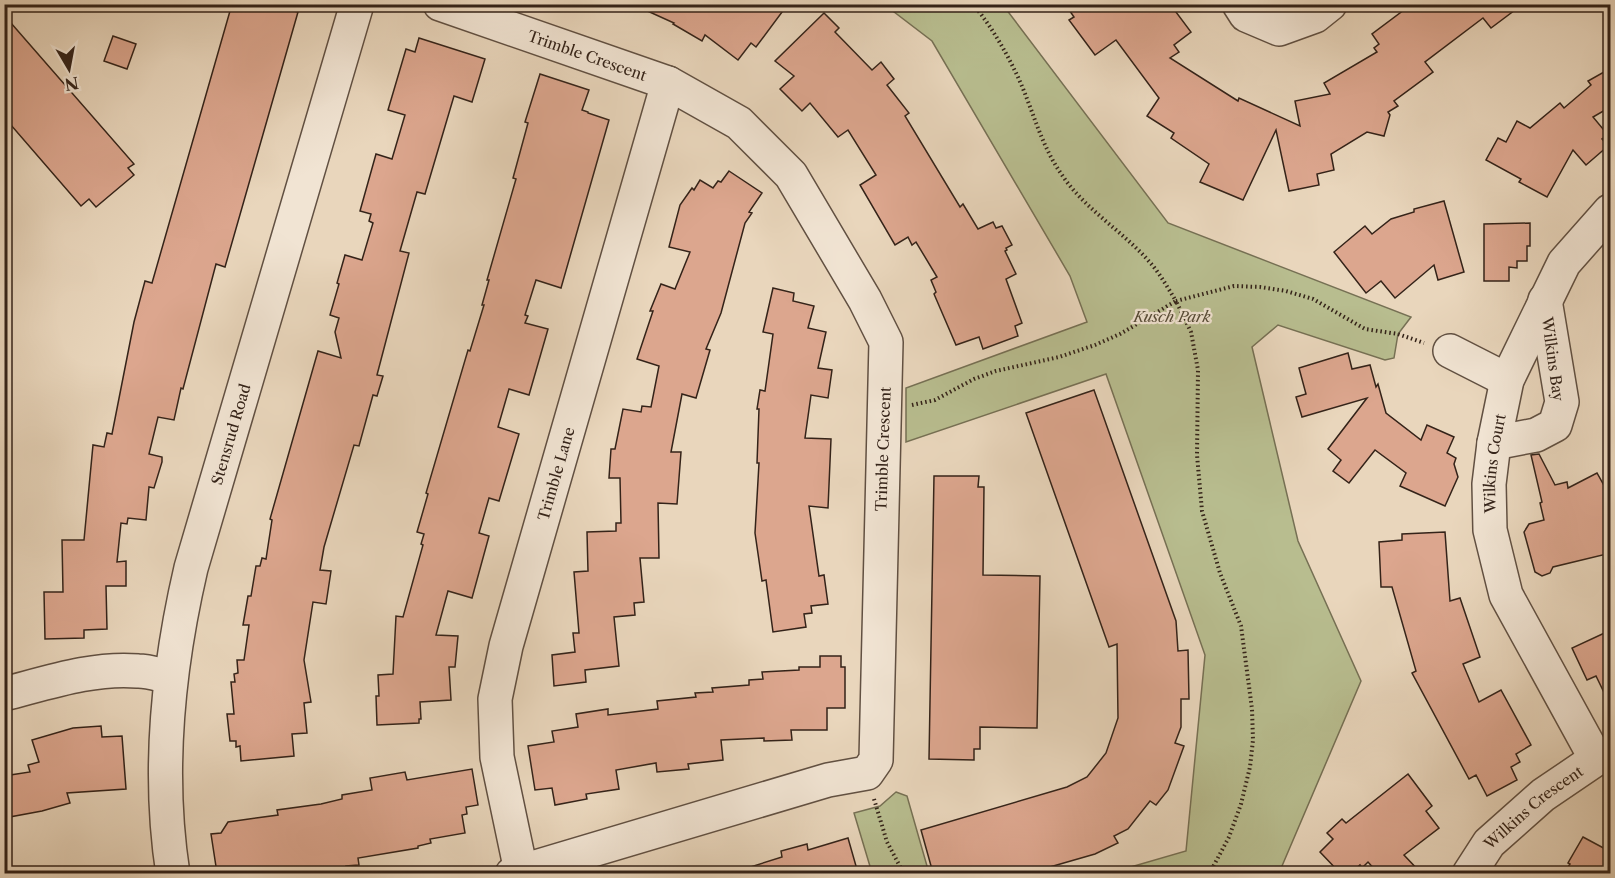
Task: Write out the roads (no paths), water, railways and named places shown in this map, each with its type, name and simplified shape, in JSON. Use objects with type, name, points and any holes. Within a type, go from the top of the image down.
[{"type":"street","name":"Stensrud Road","points":[[173,873],[167,835],[166,793],[170,677],[177,626],[191,567],[357,4]]},
{"type":"street","name":"Trimble Crescent","points":[[440,4],[668,83],[739,123],[791,175],[865,300],[886,342],[876,760],[867,773],[828,780],[517,872]]},
{"type":"street","points":[[1239,4],[1246,15],[1279,28],[1315,16],[1330,4]]},
{"type":"street","name":"Trimble Lane","points":[[517,872],[497,757],[495,699],[506,646],[668,83]]},
{"type":"street","name":"Wilkins Court","points":[[1603,757],[1506,595],[1490,530],[1489,484],[1494,443],[1507,380],[1564,263],[1611,211]]},
{"type":"street","name":"Wilkins Bay","points":[[1494,443],[1536,435],[1555,425],[1562,402],[1545,300]]},
{"type":"street","points":[[1450,351],[1507,380]]},
{"type":"street","points":[[4,694],[69,677],[104,672],[138,671],[170,677]]},
{"type":"street","name":"Wilkins Crescent","points":[[1469,873],[1489,843],[1543,795],[1603,757]]},
{"type":"park label","name":"Kusch Park","points":[[1172,316]]}]
